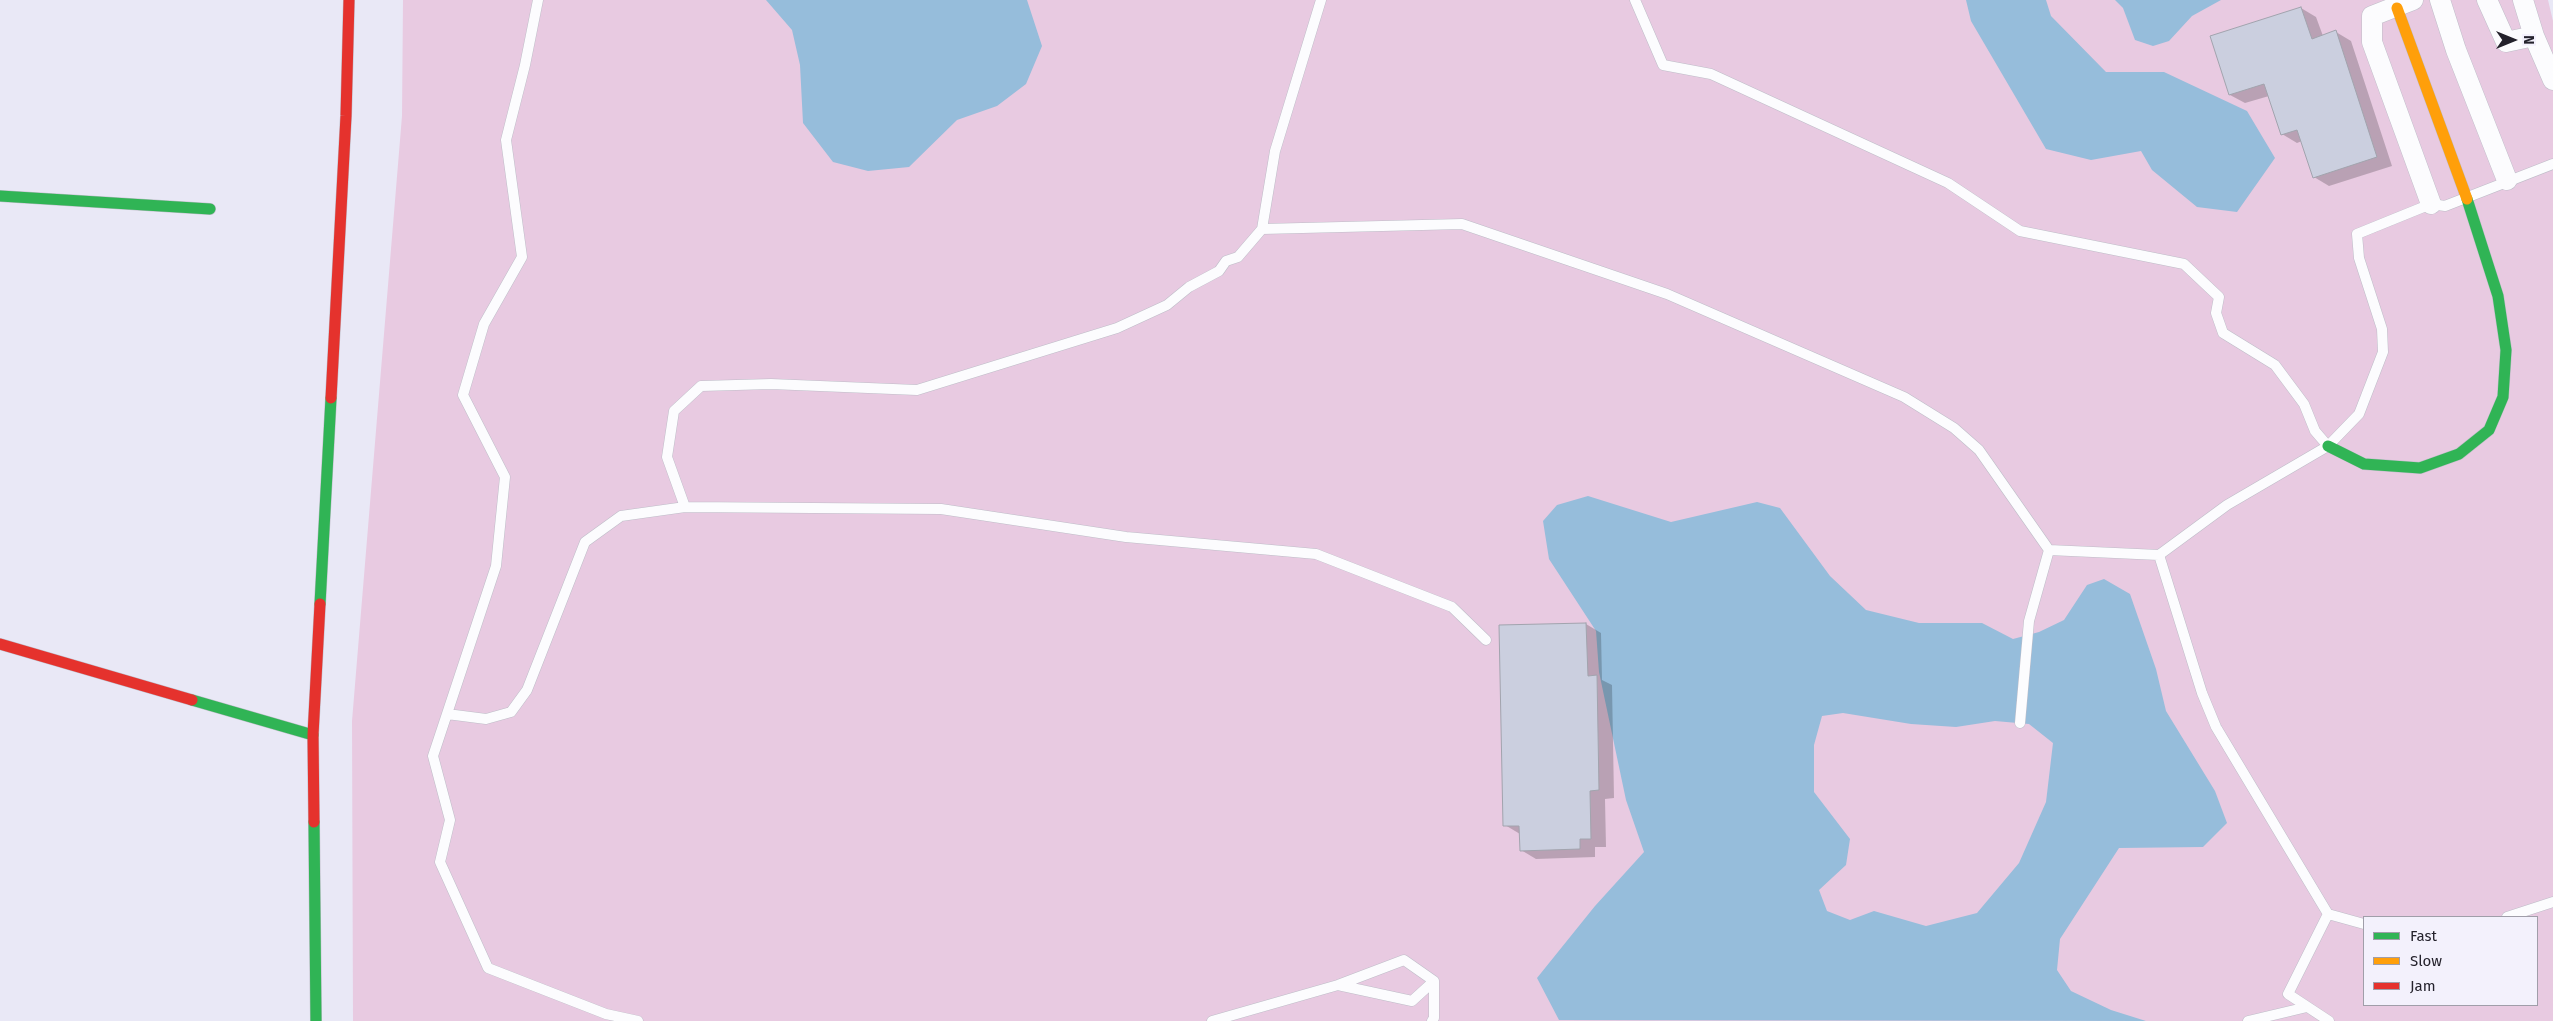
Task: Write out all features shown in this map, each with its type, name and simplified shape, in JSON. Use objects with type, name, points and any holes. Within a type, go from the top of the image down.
[{"type":"street","points":[[316,1021],[313,735],[346,116],[349,0]]},
{"type":"street","points":[[2440,0],[2456,50],[2507,180]]},
{"type":"street","points":[[2487,0],[2506,42],[2534,36]]},
{"type":"street","points":[[2523,0],[2534,36],[2553,80]]},
{"type":"street","points":[[2328,446],[2364,464],[2420,468],[2459,454],[2489,430],[2503,397],[2506,350],[2498,296],[2405,4],[2372,16],[2372,42],[2430,204]]},
{"type":"street","points":[[0,196],[210,208]]},
{"type":"street","points":[[0,644],[313,735]]},
{"type":"lane","points":[[538,0],[506,140],[522,257],[484,324],[463,395],[505,476],[496,566],[433,756],[450,820],[440,862],[488,968],[606,1014],[638,1021]]},
{"type":"lane","points":[[685,507],[667,457],[674,411],[701,386],[771,384],[917,390],[1109,331],[1167,305],[1189,287],[1219,271],[1226,261],[1238,257],[1262,229],[1275,150],[1321,0]]},
{"type":"lane","points":[[1634,0],[1663,65],[1711,74],[1948,183],[2020,231],[2184,264],[2219,297],[2216,312],[2223,333],[2275,365],[2304,404],[2315,431],[2328,446]]},
{"type":"lane","points":[[2049,550],[2159,555],[2227,505],[2328,446],[2358,414],[2383,352],[2382,329],[2358,258],[2357,234],[2430,204],[2444,206],[2507,180],[2553,164]]},
{"type":"lane","points":[[1262,229],[1462,224],[1667,294],[1904,397],[1954,428],[1979,450],[2049,550]]},
{"type":"lane","points":[[447,714],[486,719],[511,712],[527,690],[585,542],[620,516],[685,507],[941,509],[1126,537],[1316,554],[1452,607],[1486,640]]},
{"type":"lane","points":[[2020,723],[2029,621],[2049,550]]},
{"type":"lane","points":[[2159,555],[2202,693],[2216,726],[2328,914],[2363,924]]},
{"type":"lane","points":[[2510,916],[2553,902]]},
{"type":"lane","points":[[2328,914],[2288,994],[2329,1021]]},
{"type":"lane","points":[[1212,1021],[1338,984],[1404,960],[1434,981]]},
{"type":"lane","points":[[1338,984],[1412,1001],[1434,981]]},
{"type":"lane","points":[[1432,1021],[1434,1018],[1434,981]]},
{"type":"lane","points":[[2248,1021],[2307,1006]]},
{"type":"shaded area","points":[[403,0],[2548,0],[2553,21],[2553,1021],[353,1021],[352,721],[402,116]]},
{"type":"water","points":[[766,0],[1027,0],[1042,46],[1026,84],[997,106],[957,120],[909,167],[868,171],[833,162],[803,123],[800,65],[792,30]]},
{"type":"water","points":[[1966,0],[2046,0],[2051,16],[2106,72],[2164,72],[2247,111],[2275,158],[2237,212],[2197,207],[2152,170],[2141,151],[2091,160],[2046,149],[1971,21]]},
{"type":"water","points":[[2115,0],[2221,0],[2192,16],[2169,41],[2153,46],[2135,40],[2123,8]]},
{"type":"water","points":[[1588,496],[1671,522],[1757,502],[1780,508],[1830,576],[1866,610],[1919,623],[1982,623],[2013,639],[2039,632],[2064,620],[2087,585],[2104,579],[2130,594],[2156,669],[2166,711],[2215,791],[2227,823],[2203,847],[2119,848],[2060,939],[2057,970],[2071,991],[2111,1010],[2146,1021],[1559,1020],[1537,978],[1595,906],[1644,852],[1626,800],[1599,672],[1596,631],[1549,559],[1543,521],[1557,505]],"holes":[[[1843,713],[1911,724],[1956,727],[1995,721],[2029,724],[2053,743],[2046,802],[2019,863],[1977,913],[1926,926],[1874,911],[1850,920],[1827,911],[1819,890],[1846,865],[1850,839],[1814,792],[1814,745],[1822,716]]]},
{"type":"building","points":[[2301,7],[2312,39],[2336,30],[2377,157],[2313,178],[2297,130],[2281,135],[2264,84],[2229,95],[2210,36]]},
{"type":"building","points":[[1586,623],[1588,676],[1597,675],[1599,790],[1590,791],[1591,839],[1580,839],[1580,849],[1520,851],[1519,826],[1503,826],[1499,625]]},
{"type":"traffic: fast","points":[[0,196],[210,209]]},
{"type":"traffic: fast","points":[[2328,446],[2364,464],[2420,468],[2459,454],[2489,430],[2503,397],[2506,350],[2498,296],[2467,199]]},
{"type":"traffic: fast","points":[[320,604],[331,398]]},
{"type":"traffic: fast","points":[[192,700],[313,735]]},
{"type":"traffic: fast","points":[[314,822],[316,1021]]},
{"type":"traffic: slow","points":[[2397,8],[2467,199]]},
{"type":"traffic: jam","points":[[331,398],[346,116],[349,0]]},
{"type":"traffic: jam","points":[[314,822],[313,735],[320,604]]},
{"type":"traffic: jam","points":[[0,644],[192,700]]}]
